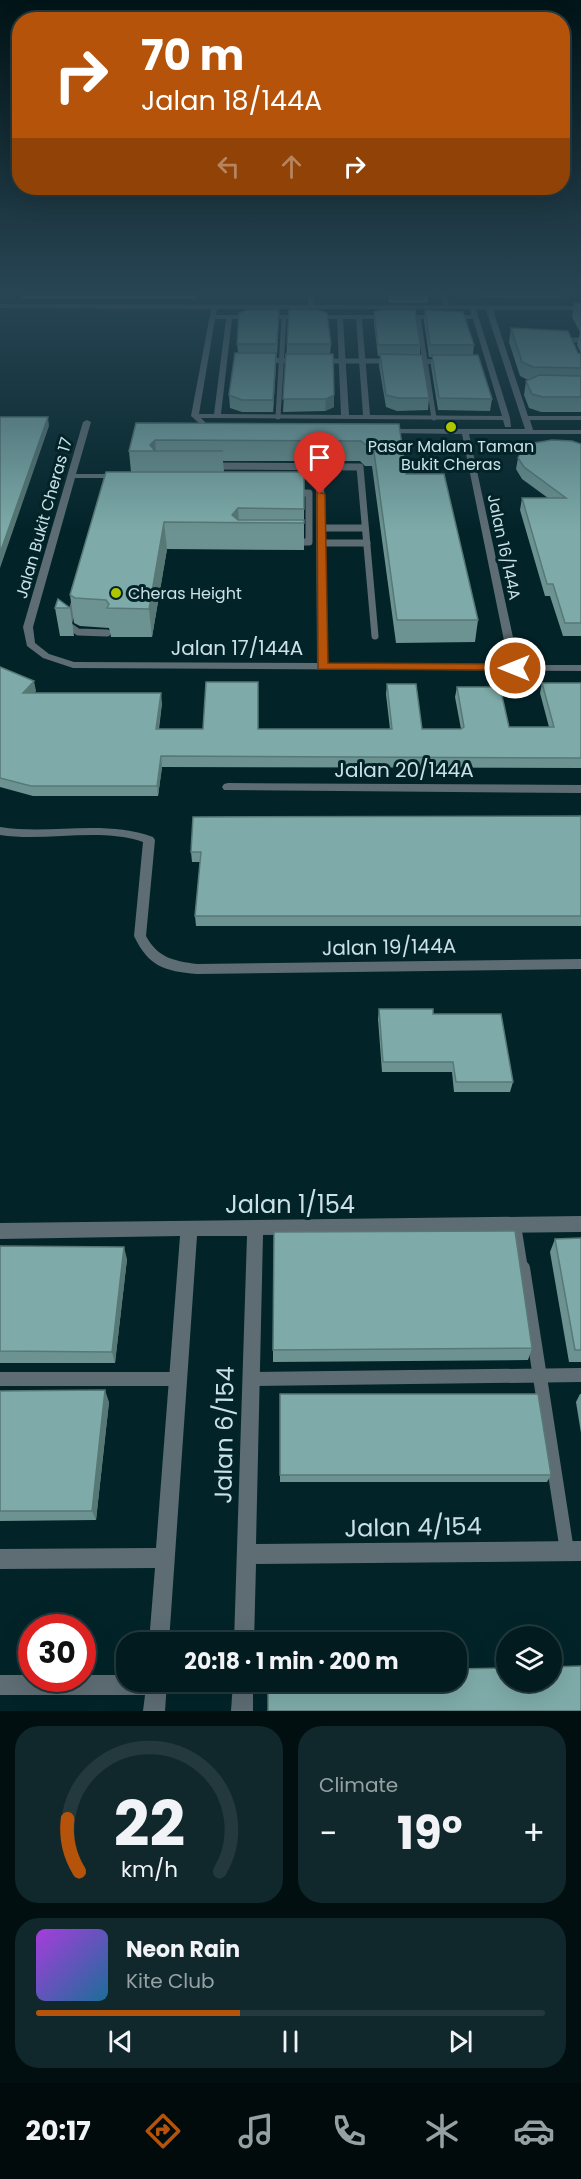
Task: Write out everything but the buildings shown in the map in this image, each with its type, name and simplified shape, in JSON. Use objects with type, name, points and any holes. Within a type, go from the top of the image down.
[{"type":"street","points":[[195,416],[202,373]]},
{"type":"street","points":[[217,417],[222,373]]},
{"type":"street","points":[[344,373],[345,417]]},
{"type":"street","points":[[363,373],[367,417]]},
{"type":"street","points":[[493,373],[510,432]]},
{"type":"street","points":[[511,373],[530,432]]},
{"type":"street","points":[[496,386],[526,386]]},
{"type":"street","points":[[195,416],[506,418]]},
{"type":"street","points":[[195,416],[209,430],[220,430]]},
{"type":"street","points":[[527,418],[581,418]]},
{"type":"street","name":"Jalan Bukit Cheras 17","points":[[74,665],[46,656],[30,644],[28,627],[87,422]]},
{"type":"street","points":[[372,431],[581,432]]},
{"type":"street","name":"Jalan 16/144A","points":[[465,432],[515,668]]},
{"type":"street","points":[[72,476],[130,476]]},
{"type":"street","points":[[273,477],[320,477],[322,666]]},
{"type":"street","name":"Jalan 17/144A","points":[[74,665],[581,668]]},
{"type":"street","name":"Jalan 20/144A","points":[[228,787],[581,789]]},
{"type":"street","name":"Jalan 19/144A","points":[[0,831],[24,835],[128,832],[149,840],[140,936],[155,959],[174,966],[197,969],[581,964]]},
{"type":"street","name":"Jalan 1/154","points":[[0,1231],[581,1224]]},
{"type":"street","points":[[160,1632],[189,1229]]},
{"type":"street","name":"Jalan 6/154","points":[[244,1632],[255,1229]]},
{"type":"street","name":"Jalan 4/154","points":[[246,1554],[574,1551]]},
{"type":"street","points":[[0,1559],[166,1558]]},
{"type":"street","points":[[0,1685],[116,1684]]},
{"type":"street","points":[[154,1711],[155,1692]]},
{"type":"street","points":[[242,1711],[243,1692]]},
{"type":"lane","points":[[278,417],[280,373]]},
{"type":"lane","points":[[426,373],[434,418]]},
{"type":"lane","points":[[205,466],[360,467],[375,636]]},
{"type":"lane","points":[[285,493],[309,493],[309,542],[286,542]]},
{"type":"lane","points":[[321,528],[365,528]]},
{"type":"lane","points":[[321,543],[367,543]]},
{"type":"lane","points":[[77,592],[68,625],[78,632],[107,633]]},
{"type":"lane","points":[[516,1226],[540,1375],[574,1551]]},
{"type":"lane","points":[[251,1379],[581,1375]]},
{"type":"lane","points":[[0,1379],[178,1379]]},
{"type":"place","name":"Pasar Malam Taman Bukit Cheras","points":[[451,427]]},
{"type":"place","name":"Cheras Height","points":[[116,593]]},
{"type":"route","points":[[320,494],[322,666],[515,668]]}]
